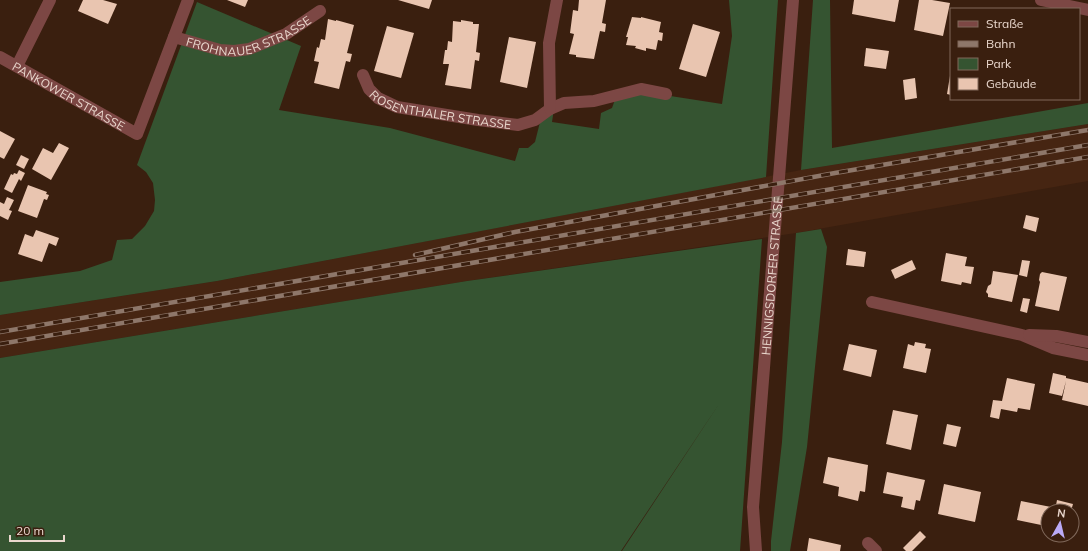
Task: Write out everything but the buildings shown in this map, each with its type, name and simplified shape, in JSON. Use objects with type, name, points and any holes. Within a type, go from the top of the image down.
[{"type":"street","points":[[17,66],[50,0]]},
{"type":"street","name":"FROHNAUER STRASSE","points":[[137,134],[188,0]]},
{"type":"street","points":[[550,109],[548,43],[557,0]]},
{"type":"street","name":"HENNIGSDORFER STRASSE","points":[[756,551],[753,507],[793,0]]},
{"type":"street","points":[[1041,0],[1079,8]]},
{"type":"street","name":"FROHNAUER STRASSE","points":[[174,37],[220,50],[234,51],[249,49],[286,34],[320,11]]},
{"type":"street","name":"PANKOWER STRASSE","points":[[0,57],[137,134]]},
{"type":"street","name":"ROSENTHALER STRASSE","points":[[363,75],[370,89],[378,98],[397,107],[478,120],[518,124],[535,120],[550,109],[564,103],[594,100],[641,89],[666,94]]},
{"type":"street","points":[[872,302],[1022,335],[1053,348],[1088,355]]},
{"type":"street","points":[[1022,335],[1056,336],[1088,342]]},
{"type":"shaded area","points":[[1088,124],[1088,181],[796,233],[467,281],[0,358],[0,315],[217,281],[801,170]]},
{"type":"green space","points":[[729,0],[778,0],[766,177],[217,281],[0,315],[0,282],[80,271],[112,260],[117,240],[132,239],[145,226],[154,211],[155,200],[153,183],[146,172],[137,165],[197,2],[301,46],[279,110],[390,128],[515,161],[519,148],[528,148],[535,142],[541,118],[554,109],[552,122],[599,129],[601,113],[612,108],[617,94],[651,93],[722,104],[732,36]]},
{"type":"green space","points":[[813,0],[830,0],[832,148],[1088,103],[1088,124],[801,170]]},
{"type":"green space","points":[[821,229],[827,247],[807,447],[790,551],[771,551],[782,442],[796,233]]},
{"type":"green space","points":[[762,239],[740,551],[622,551],[719,404],[621,551],[0,551],[0,358],[467,281]]},
{"type":"railway","points":[[415,255],[515,232],[835,173],[1088,130]]},
{"type":"railway","points":[[0,332],[1088,145]]},
{"type":"railway","points":[[0,344],[1088,157]]}]
